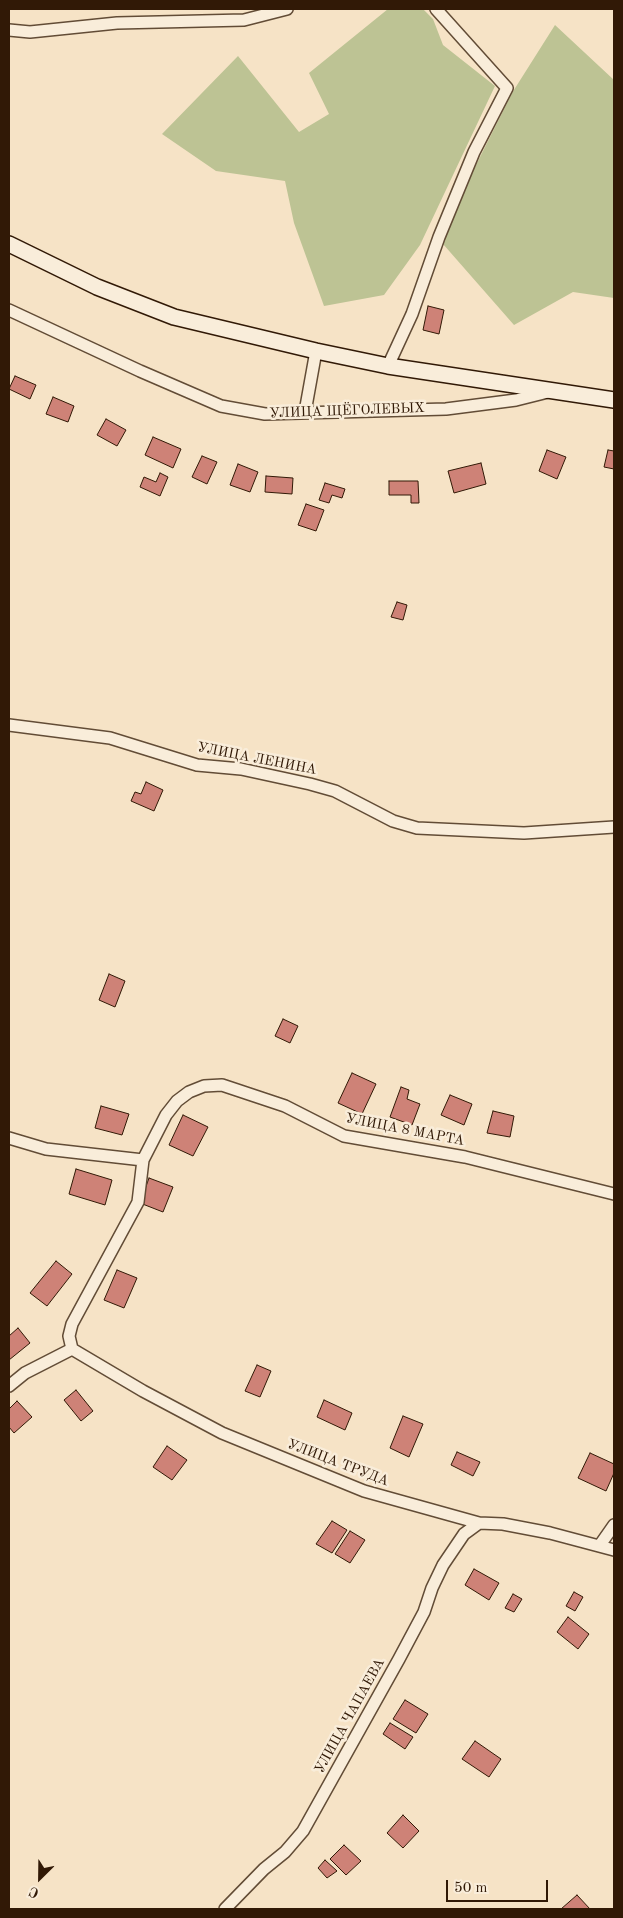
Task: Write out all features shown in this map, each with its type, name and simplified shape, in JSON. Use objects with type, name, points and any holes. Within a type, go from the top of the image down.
[{"type":"main road","points":[[9,244],[97,287],[174,317],[388,366],[552,391]]},
{"type":"main road","name":"УЛИЦА ЩЁГОЛЕВЫХ","points":[[552,391],[614,400]]},
{"type":"street","points":[[9,30],[30,32],[117,23],[244,20],[287,9]]},
{"type":"street","points":[[388,366],[412,314],[439,237],[474,152],[507,88],[436,9]]},
{"type":"street","name":"УЛИЦА ЩЁГОЛЕВЫХ","points":[[9,310],[140,372],[222,406],[265,414],[446,408],[516,400],[552,391]]},
{"type":"street","points":[[306,412],[316,351]]},
{"type":"street","name":"УЛИЦА ЛЕНИНА","points":[[9,725],[110,738],[197,764],[241,769],[310,784],[335,791],[393,821],[417,828],[524,833],[614,827]]},
{"type":"street","name":"УЛИЦА 8 МАРТА","points":[[72,1349],[69,1336],[72,1324],[138,1202],[143,1160],[166,1114],[177,1101],[189,1092],[204,1086],[222,1085],[285,1106],[344,1136],[465,1157],[614,1194]]},
{"type":"street","points":[[9,1138],[46,1149],[143,1160]]},
{"type":"street","points":[[9,1386],[25,1373],[72,1349]]},
{"type":"street","name":"УЛИЦА ТРУДА","points":[[72,1349],[143,1391],[245,1443],[364,1490],[479,1523],[512,1526],[600,1545],[614,1550]]},
{"type":"street","name":"УЛИЦА ЧАПАЕВА","points":[[225,1909],[264,1869],[285,1852],[303,1831],[424,1612],[432,1588],[443,1565],[464,1534],[479,1523]]},
{"type":"street","points":[[600,1545],[614,1525]]},
{"type":"green space","points":[[388,9],[423,9],[433,19],[443,45],[495,86],[420,245],[384,295],[324,306],[294,223],[285,181],[216,171],[162,134],[238,56],[299,132],[329,114],[309,73]]},
{"type":"green space","points":[[555,25],[614,80],[614,298],[573,292],[514,325],[443,244],[474,169],[512,93]]},
{"type":"building","points":[[428,306],[444,310],[439,334],[423,330]]},
{"type":"building","points":[[15,376],[36,385],[30,399],[9,389]]},
{"type":"building","points":[[53,397],[74,406],[68,422],[46,414]]},
{"type":"building","points":[[106,419],[126,430],[117,446],[97,435]]},
{"type":"building","points":[[153,437],[181,449],[173,468],[145,455]]},
{"type":"building","points":[[547,450],[566,457],[557,479],[539,471]]},
{"type":"building","points":[[608,450],[614,451],[614,469],[604,467]]},
{"type":"building","points":[[202,456],[217,462],[207,484],[192,477]]},
{"type":"building","points":[[481,463],[486,484],[454,493],[448,471]]},
{"type":"building","points":[[238,464],[258,472],[250,492],[230,485]]},
{"type":"building","points":[[160,473],[168,477],[160,496],[140,487],[144,477],[156,482]]},
{"type":"building","points":[[266,476],[293,478],[292,494],[265,492]]},
{"type":"building","points":[[389,481],[418,481],[419,503],[411,503],[411,495],[389,495]]},
{"type":"building","points":[[325,483],[345,489],[342,498],[332,495],[329,503],[319,500]]},
{"type":"building","points":[[306,504],[324,510],[316,531],[298,525]]},
{"type":"building","points":[[397,602],[407,605],[403,620],[391,617]]},
{"type":"building","points":[[146,782],[163,790],[154,811],[131,801],[135,792],[141,794]]},
{"type":"building","points":[[109,974],[125,981],[115,1007],[99,1000]]},
{"type":"building","points":[[283,1019],[298,1026],[290,1043],[275,1036]]},
{"type":"building","points":[[352,1073],[376,1084],[362,1114],[338,1103]]},
{"type":"building","points":[[401,1087],[409,1090],[407,1099],[420,1104],[412,1125],[390,1117]]},
{"type":"building","points":[[450,1095],[472,1104],[464,1125],[441,1115]]},
{"type":"building","points":[[101,1106],[129,1114],[122,1135],[95,1128]]},
{"type":"building","points":[[493,1111],[514,1116],[510,1137],[487,1133]]},
{"type":"building","points":[[183,1115],[208,1127],[193,1156],[169,1145]]},
{"type":"building","points":[[76,1169],[112,1180],[105,1205],[69,1194]]},
{"type":"building","points":[[149,1178],[173,1187],[163,1212],[140,1203]]},
{"type":"building","points":[[56,1261],[72,1274],[47,1306],[30,1293]]},
{"type":"building","points":[[117,1270],[137,1278],[124,1308],[104,1300]]},
{"type":"building","points":[[18,1328],[30,1343],[9,1360],[9,1336]]},
{"type":"building","points":[[257,1365],[271,1371],[260,1397],[245,1391]]},
{"type":"building","points":[[76,1390],[93,1411],[81,1421],[64,1400]]},
{"type":"building","points":[[324,1400],[352,1413],[345,1430],[317,1417]]},
{"type":"building","points":[[17,1401],[32,1417],[14,1433],[9,1427],[9,1409]]},
{"type":"building","points":[[403,1416],[423,1424],[409,1457],[390,1448]]},
{"type":"building","points":[[167,1446],[187,1460],[172,1480],[153,1467]]},
{"type":"building","points":[[457,1452],[480,1462],[473,1476],[451,1465]]},
{"type":"building","points":[[590,1453],[614,1464],[614,1473],[606,1491],[578,1478]]},
{"type":"building","points":[[332,1521],[347,1530],[332,1553],[316,1544]]},
{"type":"building","points":[[350,1531],[365,1540],[350,1563],[335,1554]]},
{"type":"building","points":[[474,1569],[499,1583],[489,1600],[465,1585]]},
{"type":"building","points":[[574,1592],[583,1597],[575,1611],[566,1606]]},
{"type":"building","points":[[513,1594],[522,1599],[514,1612],[505,1608]]},
{"type":"building","points":[[568,1617],[589,1634],[578,1649],[557,1632]]},
{"type":"building","points":[[405,1700],[428,1714],[416,1733],[393,1719]]},
{"type":"building","points":[[390,1723],[413,1737],[405,1749],[383,1734]]},
{"type":"building","points":[[475,1741],[501,1759],[489,1777],[462,1759]]},
{"type":"building","points":[[403,1815],[419,1831],[403,1848],[387,1833]]},
{"type":"building","points":[[344,1845],[361,1861],[346,1875],[330,1859]]},
{"type":"building","points":[[325,1860],[337,1871],[327,1878],[318,1868]]},
{"type":"building","points":[[577,1895],[590,1909],[561,1909]]}]
